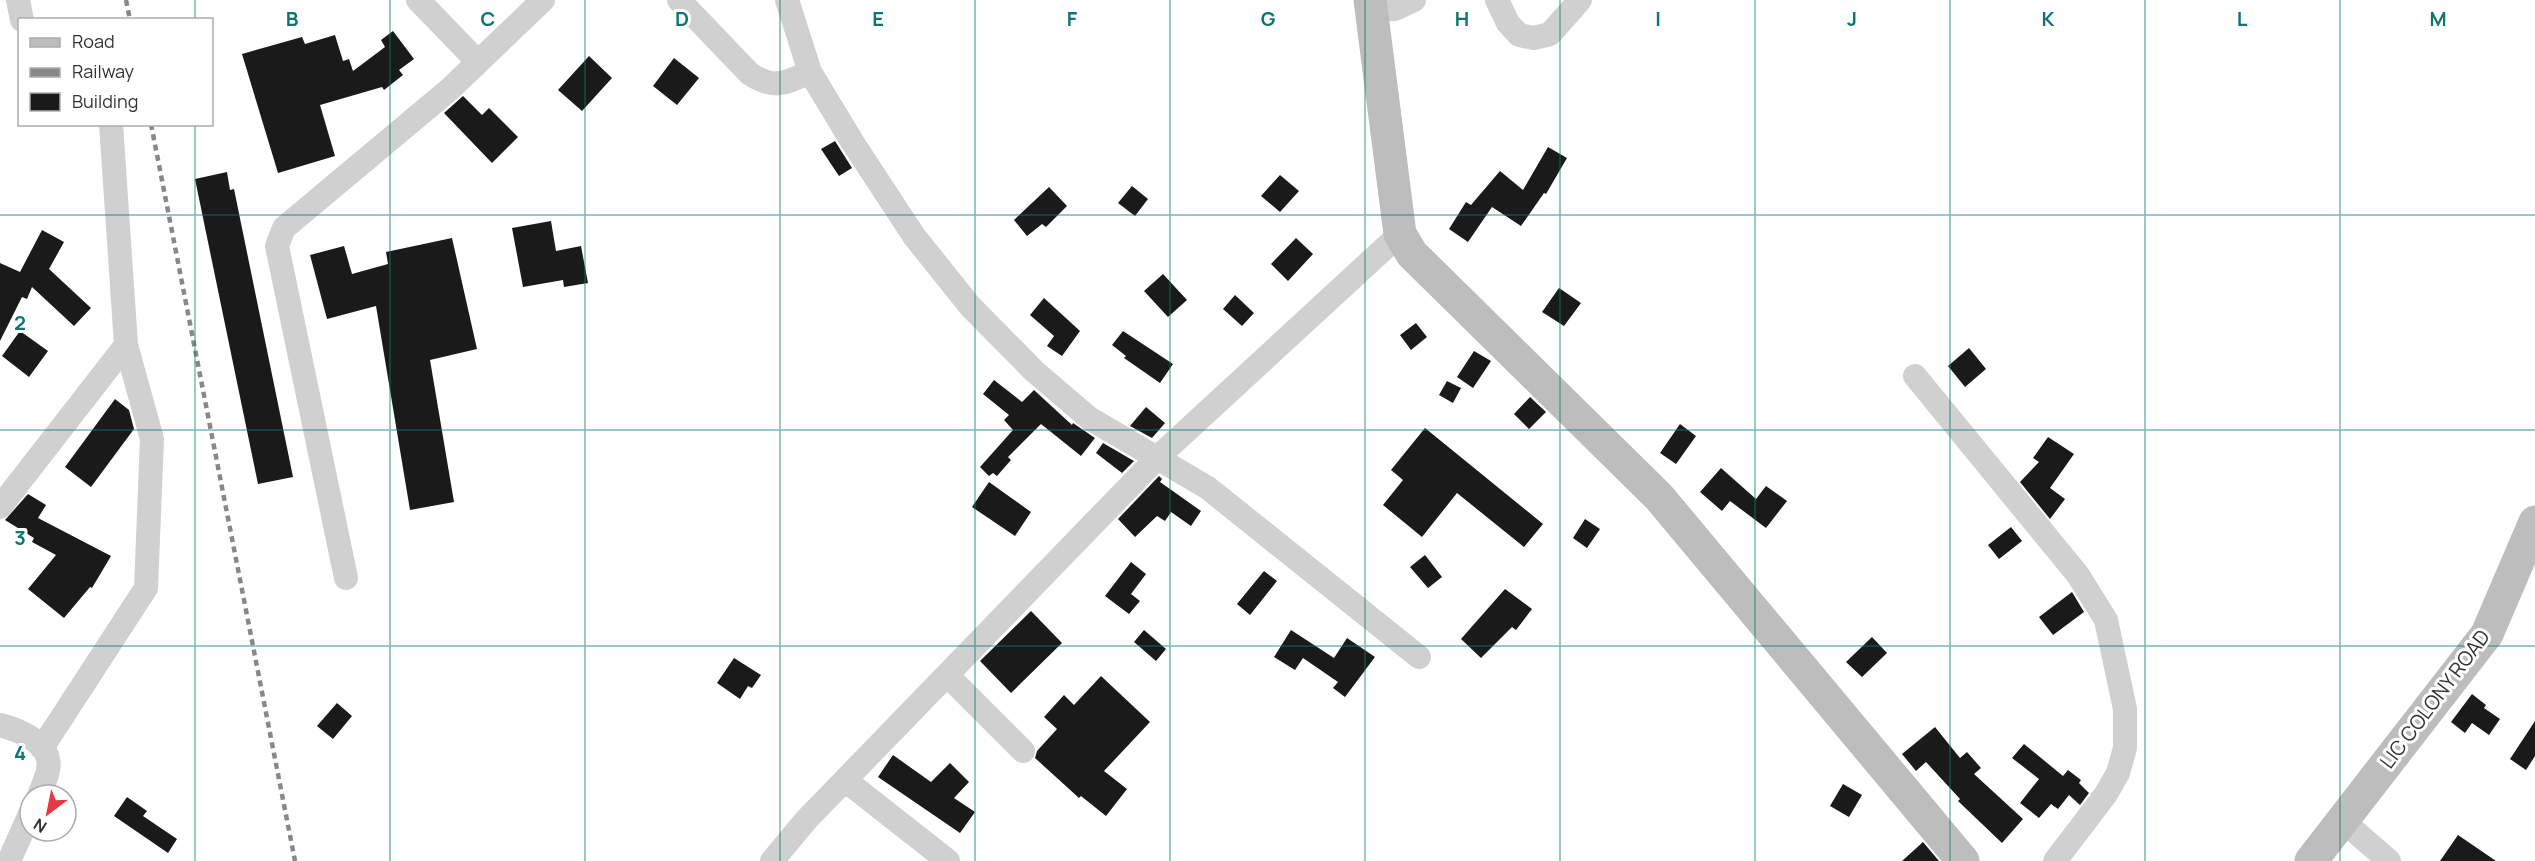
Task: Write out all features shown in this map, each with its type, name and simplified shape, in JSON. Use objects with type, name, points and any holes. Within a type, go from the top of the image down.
[{"type":"street","points":[[18,0],[22,18]]},
{"type":"street","points":[[418,0],[478,62]]},
{"type":"street","points":[[346,578],[277,246],[284,228],[450,89],[543,0]]},
{"type":"street","points":[[679,0],[750,74],[762,82],[774,85],[810,72]]},
{"type":"street","points":[[787,0],[810,72],[914,236],[970,306],[1034,371],[1089,418],[1129,444],[1158,457],[1208,488],[1419,657]]},
{"type":"street","points":[[1414,0],[1395,9],[1371,5],[1400,234],[1412,254],[1659,497],[1964,861]]},
{"type":"street","points":[[1497,0],[1508,23],[1519,35],[1534,38],[1550,34],[1580,0]]},
{"type":"street","points":[[42,748],[146,588],[152,439],[126,345],[111,126]]},
{"type":"street","points":[[772,861],[807,819],[1158,457],[1400,234]]},
{"type":"street","points":[[0,507],[126,345]]},
{"type":"street","points":[[1915,376],[2078,575],[2106,620],[2125,709],[2125,748],[2118,773],[2106,794],[2055,861]]},
{"type":"street","name":"LIC COLONY ROAD","points":[[2311,861],[2487,634],[2535,522]]},
{"type":"street","points":[[947,675],[1023,751]]},
{"type":"street","points":[[0,724],[18,729],[42,748],[48,758],[48,773],[44,783]]},
{"type":"street","points":[[845,780],[948,861]]},
{"type":"street","points":[[2342,820],[2389,861]]},
{"type":"street","points":[[9,861],[18,841]]},
{"type":"building","points":[[393,31],[414,59],[399,70],[403,75],[384,90],[382,87],[320,105],[335,156],[278,173],[242,54],[302,37],[305,44],[335,35],[343,61],[349,59],[353,71],[385,47],[381,40]]},
{"type":"building","points":[[589,56],[612,78],[582,111],[558,90]]},
{"type":"building","points":[[674,58],[699,78],[677,105],[653,86]]},
{"type":"building","points":[[463,96],[482,115],[489,108],[518,137],[492,163],[444,113]]},
{"type":"building","points":[[835,141],[852,168],[839,176],[821,149]]},
{"type":"building","points":[[1548,147],[1567,158],[1546,194],[1544,193],[1521,226],[1492,207],[1468,242],[1449,229],[1466,202],[1471,205],[1500,171],[1523,190]]},
{"type":"building","points":[[227,172],[230,190],[234,189],[293,477],[258,484],[195,179]]},
{"type":"building","points":[[1280,175],[1299,191],[1280,212],[1261,196]]},
{"type":"building","points":[[1132,186],[1148,199],[1135,216],[1118,203]]},
{"type":"building","points":[[1049,187],[1067,206],[1046,227],[1042,224],[1027,236],[1014,220]]},
{"type":"building","points":[[551,221],[556,251],[581,246],[588,283],[564,287],[563,280],[523,287],[512,228]]},
{"type":"building","points":[[42,230],[64,242],[49,269],[91,308],[74,326],[32,287],[27,299],[22,297],[0,341],[0,263],[20,272]]},
{"type":"building","points":[[452,238],[477,349],[430,360],[454,502],[410,510],[376,306],[327,319],[310,255],[344,246],[352,274],[388,264],[386,252]]},
{"type":"building","points":[[1296,238],[1313,254],[1288,281],[1271,264]]},
{"type":"building","points":[[1163,274],[1187,300],[1168,317],[1144,291]]},
{"type":"building","points":[[1559,288],[1581,303],[1564,326],[1542,312]]},
{"type":"building","points":[[1235,295],[1254,313],[1242,326],[1223,309]]},
{"type":"building","points":[[1044,298],[1080,331],[1062,356],[1047,346],[1054,336],[1030,315]]},
{"type":"building","points":[[1416,323],[1427,337],[1411,350],[1400,335]]},
{"type":"building","points":[[20,331],[48,351],[29,377],[2,356]]},
{"type":"building","points":[[1123,331],[1173,364],[1160,383],[1124,358],[1126,356],[1112,345]]},
{"type":"building","points":[[1969,348],[1986,369],[1965,387],[1948,366]]},
{"type":"building","points":[[1474,351],[1491,361],[1473,388],[1457,377]]},
{"type":"building","points":[[994,380],[1022,402],[1034,390],[1072,425],[1073,423],[1095,438],[1081,456],[1041,424],[1008,457],[1011,460],[997,476],[993,473],[989,476],[980,467],[1013,430],[1004,420],[1009,415],[983,394]]},
{"type":"building","points":[[1447,381],[1461,388],[1453,403],[1439,395]]},
{"type":"building","points":[[1530,397],[1546,412],[1529,429],[1514,414]]},
{"type":"building","points":[[115,399],[129,410],[134,429],[91,487],[65,467]]},
{"type":"building","points":[[1146,407],[1165,423],[1152,438],[1130,426]]},
{"type":"building","points":[[1680,424],[1696,436],[1676,464],[1660,453]]},
{"type":"building","points":[[1425,428],[1543,524],[1524,547],[1457,493],[1422,537],[1383,505],[1403,480],[1391,470]]},
{"type":"building","points":[[2048,437],[2074,454],[2050,488],[2065,499],[2050,519],[2020,482],[2039,462],[2033,458]]},
{"type":"building","points":[[1103,443],[1134,461],[1122,473],[1096,453]]},
{"type":"building","points":[[1721,468],[1756,499],[1766,486],[1787,501],[1766,528],[1730,501],[1722,511],[1700,492]]},
{"type":"building","points":[[1159,476],[1162,479],[1160,482],[1201,511],[1191,526],[1171,512],[1165,521],[1157,516],[1135,537],[1118,519]]},
{"type":"building","points":[[989,482],[1031,512],[1015,536],[972,507]]},
{"type":"building","points":[[28,494],[46,505],[38,518],[111,556],[92,588],[90,587],[64,618],[28,589],[56,555],[32,542],[34,538],[5,520]]},
{"type":"building","points":[[1585,519],[1600,529],[1587,548],[1573,538]]},
{"type":"building","points":[[2011,527],[2022,541],[1999,559],[1988,545]]},
{"type":"building","points":[[1425,555],[1442,577],[1428,588],[1410,567]]},
{"type":"building","points":[[1131,562],[1146,574],[1131,594],[1140,601],[1129,614],[1105,596]]},
{"type":"building","points":[[1264,571],[1277,581],[1250,615],[1237,604]]},
{"type":"building","points":[[1505,589],[1532,609],[1516,630],[1512,627],[1481,658],[1461,639]]},
{"type":"building","points":[[2072,592],[2084,612],[2053,635],[2039,617]]},
{"type":"building","points":[[1031,611],[1062,643],[1011,693],[980,661]]},
{"type":"building","points":[[1144,630],[1166,649],[1156,661],[1134,642]]},
{"type":"building","points":[[1291,630],[1334,658],[1347,638],[1375,657],[1345,697],[1333,688],[1338,682],[1303,658],[1295,670],[1274,657]]},
{"type":"building","points":[[1872,637],[1887,653],[1862,677],[1846,662]]},
{"type":"building","points":[[734,658],[761,675],[752,688],[748,686],[740,699],[717,683]]},
{"type":"building","points":[[1101,676],[1150,722],[1104,771],[1127,789],[1106,816],[1081,796],[1079,798],[1035,758],[1037,751],[1057,729],[1044,717],[1064,695],[1074,705]]},
{"type":"building","points":[[2472,694],[2486,705],[2484,708],[2500,719],[2489,735],[2472,723],[2465,733],[2451,722]]},
{"type":"building","points":[[337,703],[352,716],[333,739],[317,726]]},
{"type":"building","points":[[2535,721],[2535,756],[2526,770],[2510,759]]},
{"type":"building","points":[[1935,727],[1960,758],[1967,752],[1981,768],[1974,774],[2023,819],[2002,843],[1958,801],[1960,799],[1926,762],[1916,771],[1902,754]]},
{"type":"building","points":[[2024,744],[2063,776],[2068,770],[2081,780],[2079,783],[2089,793],[2080,805],[2069,795],[2058,809],[2051,804],[2039,818],[2020,803],[2039,779],[2012,758]]},
{"type":"building","points":[[893,755],[931,782],[950,763],[969,782],[954,798],[975,812],[960,833],[878,777]]},
{"type":"building","points":[[1843,784],[1862,795],[1849,817],[1830,806]]},
{"type":"building","points":[[127,797],[147,811],[143,816],[177,839],[168,853],[114,816]]},
{"type":"building","points":[[2458,835],[2496,861],[2440,861]]},
{"type":"building","points":[[1923,842],[1939,861],[1902,861]]},
{"type":"railway","points":[[126,0],[130,18]]},
{"type":"railway","points":[[151,126],[295,861]]}]
